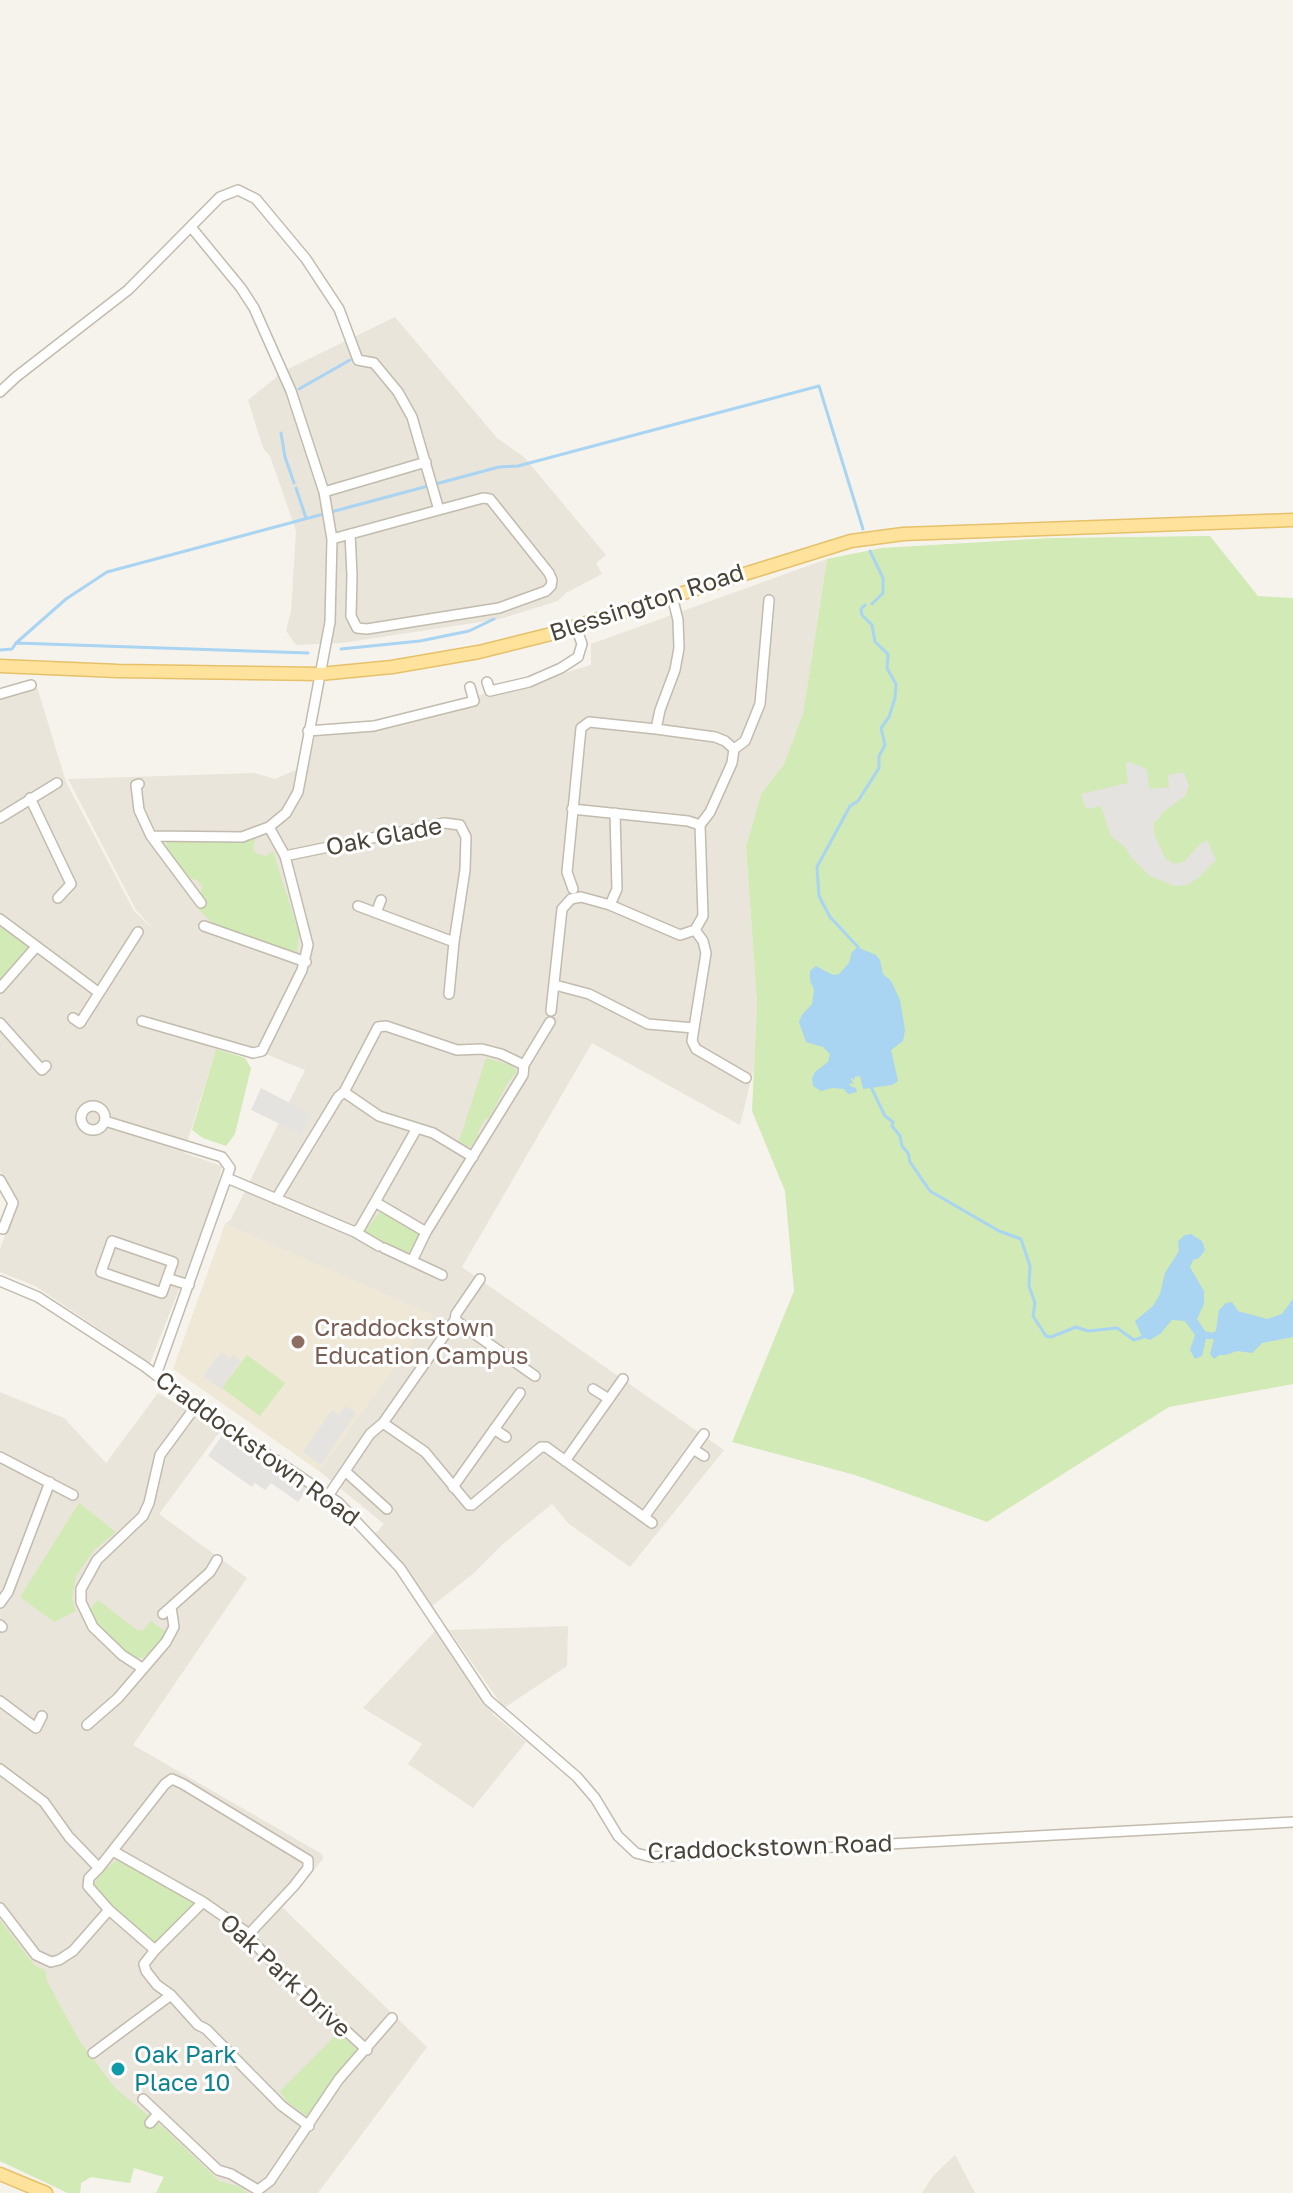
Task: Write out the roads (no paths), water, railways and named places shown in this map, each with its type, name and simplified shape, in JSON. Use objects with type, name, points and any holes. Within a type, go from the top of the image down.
[{"type":"main road","name":"Blessington Road","points":[[0,666],[320,674],[392,667],[479,652],[576,627],[851,541],[903,534],[1293,520]]},
{"type":"main road","points":[[0,2174],[46,2193]]},
{"type":"street","points":[[0,392],[128,290],[220,197],[238,190],[256,199],[306,259],[339,309],[358,360],[374,363],[398,392],[412,417],[439,510]]},
{"type":"street","points":[[151,836],[242,837],[269,827],[286,813],[298,792],[330,622],[332,539],[328,509],[291,391],[254,308],[191,227]]},
{"type":"street","points":[[324,492],[426,462]]},
{"type":"street","points":[[332,539],[350,534],[483,498],[490,499],[549,573],[551,586],[546,591],[499,608],[357,628],[351,616],[350,534]]},
{"type":"street","points":[[656,729],[679,648],[678,620],[672,596]]},
{"type":"street","points":[[412,1261],[426,1232],[523,1075],[524,1065],[551,1017],[562,909],[576,897],[610,905],[680,935],[695,930],[703,916],[700,825],[710,812],[732,763],[734,749],[745,741],[760,704],[769,600]]},
{"type":"street","points":[[487,682],[490,691],[529,682],[561,668],[578,657],[582,644],[576,627]]},
{"type":"street","points":[[0,694],[31,685]]},
{"type":"street","points":[[308,731],[374,726],[474,701],[470,687]]},
{"type":"street","points":[[573,889],[567,872],[581,728],[585,724],[608,723],[715,737],[734,749]]},
{"type":"street","points":[[0,818],[57,783]]},
{"type":"street","points":[[139,784],[136,785],[139,810],[151,836],[201,903]]},
{"type":"street","points":[[30,798],[71,884],[58,898]]},
{"type":"street","points":[[572,809],[688,821],[700,825]]},
{"type":"street","points":[[610,905],[617,889],[615,813]]},
{"type":"street","name":"Oak Glade","points":[[285,856],[444,823],[460,825],[466,837],[465,870],[449,994]]},
{"type":"street","points":[[142,1021],[258,1053],[265,1045],[306,962],[308,945],[285,856],[269,827]]},
{"type":"street","points":[[376,913],[381,900]]},
{"type":"street","points":[[358,906],[454,942]]},
{"type":"street","points":[[0,919],[98,992]]},
{"type":"street","points":[[204,926],[306,962]]},
{"type":"street","points":[[695,930],[706,947],[706,953],[692,1041],[696,1049],[746,1078]]},
{"type":"street","points":[[73,1018],[80,1023],[138,932]]},
{"type":"street","points":[[0,988],[36,947]]},
{"type":"street","points":[[555,985],[589,994],[648,1024],[694,1028]]},
{"type":"street","points":[[0,1023],[42,1070],[46,1066]]},
{"type":"street","points":[[276,1199],[344,1092],[374,1032],[382,1026],[457,1050],[482,1049],[501,1054],[524,1065]]},
{"type":"street","points":[[344,1092],[379,1116],[433,1133],[473,1157]]},
{"type":"street","points":[[105,1121],[226,1160],[230,1168],[156,1375]]},
{"type":"street","points":[[355,1232],[417,1128]]},
{"type":"street","points":[[227,1178],[355,1232],[442,1275]]},
{"type":"street","points":[[0,1180],[13,1203],[3,1229],[0,1228]]},
{"type":"street","points":[[375,1202],[426,1232]]},
{"type":"street","points":[[112,1241],[173,1262],[167,1278],[162,1293],[101,1272],[112,1241]]},
{"type":"street","points":[[167,1278],[189,1285]]},
{"type":"street","points":[[328,1496],[370,1434],[383,1423],[480,1279]]},
{"type":"street","name":"Craddockstown Road","points":[[0,1281],[38,1297],[156,1375],[352,1515],[400,1568],[488,1700],[577,1777],[595,1798],[618,1836],[636,1853],[651,1857],[1293,1822]]},
{"type":"street","points":[[455,1320],[535,1376]]},
{"type":"street","points":[[565,1461],[623,1379]]},
{"type":"street","points":[[593,1389],[609,1399]]},
{"type":"street","points":[[453,1487],[520,1393]]},
{"type":"street","points":[[142,1668],[122,1655],[93,1627],[81,1602],[81,1589],[97,1560],[143,1516],[160,1455],[196,1406]]},
{"type":"street","points":[[383,1423],[425,1452],[465,1503],[472,1505],[541,1447],[546,1447],[648,1520],[704,1434]]},
{"type":"street","points":[[494,1429],[506,1437]]},
{"type":"street","points":[[693,1449],[704,1456]]},
{"type":"street","points":[[0,1457],[73,1495]]},
{"type":"street","points":[[345,1471],[387,1509]]},
{"type":"street","points":[[0,1603],[50,1482]]},
{"type":"street","points":[[87,1725],[118,1698],[166,1642],[174,1627],[167,1610],[210,1572],[217,1560]]},
{"type":"street","points":[[0,1701],[36,1728],[42,1716]]},
{"type":"street","points":[[0,1769],[44,1802],[69,1837],[99,1868]]},
{"type":"street","points":[[155,1950],[109,1910],[88,1886],[89,1878],[172,1779],[308,1860],[308,1868],[294,1886],[249,1934]]},
{"type":"street","name":"Oak Park Drive","points":[[113,1851],[203,1902],[249,1934],[251,1940],[284,1974],[367,2050]]},
{"type":"street","points":[[203,1902],[155,1950],[144,1964],[146,1971],[282,2106],[309,2126]]},
{"type":"street","points":[[0,1908],[36,1955],[51,1962],[73,1951],[109,1910]]},
{"type":"street","points":[[93,2053],[171,1995]]},
{"type":"street","points":[[143,2099],[218,2170],[231,2174],[252,2188],[263,2188],[339,2079],[392,2018]]},
{"type":"street","points":[[150,2123],[158,2114]]},
{"type":"water","points":[[857,947],[876,955],[883,974],[891,981],[900,1000],[905,1030],[903,1041],[891,1050],[898,1081],[892,1085],[863,1089],[860,1076],[854,1077],[855,1080],[850,1078],[854,1084],[850,1083],[850,1086],[857,1092],[848,1094],[844,1089],[832,1088],[821,1091],[813,1086],[812,1078],[828,1062],[830,1054],[823,1047],[806,1042],[799,1022],[812,1004],[814,990],[810,971],[816,966],[833,975],[839,974]]},
{"type":"water","points":[[1191,1234],[1202,1241],[1205,1250],[1190,1267],[1204,1291],[1204,1304],[1197,1319],[1205,1331],[1216,1331],[1219,1310],[1226,1303],[1232,1302],[1238,1311],[1267,1319],[1282,1314],[1293,1299],[1293,1337],[1262,1343],[1252,1353],[1237,1351],[1214,1359],[1210,1354],[1214,1339],[1206,1339],[1202,1356],[1195,1359],[1190,1350],[1195,1335],[1185,1321],[1172,1320],[1150,1340],[1142,1337],[1135,1321],[1153,1306],[1160,1294],[1165,1273],[1179,1251],[1178,1241]]},
{"type":"waterway","points":[[299,389],[350,360]]},
{"type":"waterway","points":[[16,643],[66,599],[107,572],[499,467],[518,466],[819,386],[863,529]]},
{"type":"waterway","points":[[281,433],[294,483]]},
{"type":"waterway","points":[[296,488],[306,518]]},
{"type":"waterway","points":[[870,551],[883,578],[883,593],[872,604]]},
{"type":"waterway","points":[[858,947],[830,917],[819,896],[817,867],[850,806],[858,801],[879,768],[879,756],[885,745],[881,728],[889,717],[895,698],[896,684],[887,668],[888,654],[875,642],[872,625],[862,615],[861,609],[865,605]]},
{"type":"waterway","points":[[341,649],[420,641],[469,631],[494,619]]},
{"type":"waterway","points":[[0,650],[12,649],[16,643],[308,653]]},
{"type":"waterway","points":[[871,1087],[885,1116],[893,1122],[892,1126],[900,1136],[910,1162],[930,1191],[999,1231],[1021,1239],[1030,1266],[1029,1286],[1035,1303],[1033,1316],[1046,1336],[1076,1327],[1088,1331],[1117,1328],[1134,1340],[1143,1337]]},
{"type":"place","name":"Craddockstown Education Campus","points":[[298,1342]]},
{"type":"place","name":"Oak Park Place 10","points":[[118,2069]]}]
